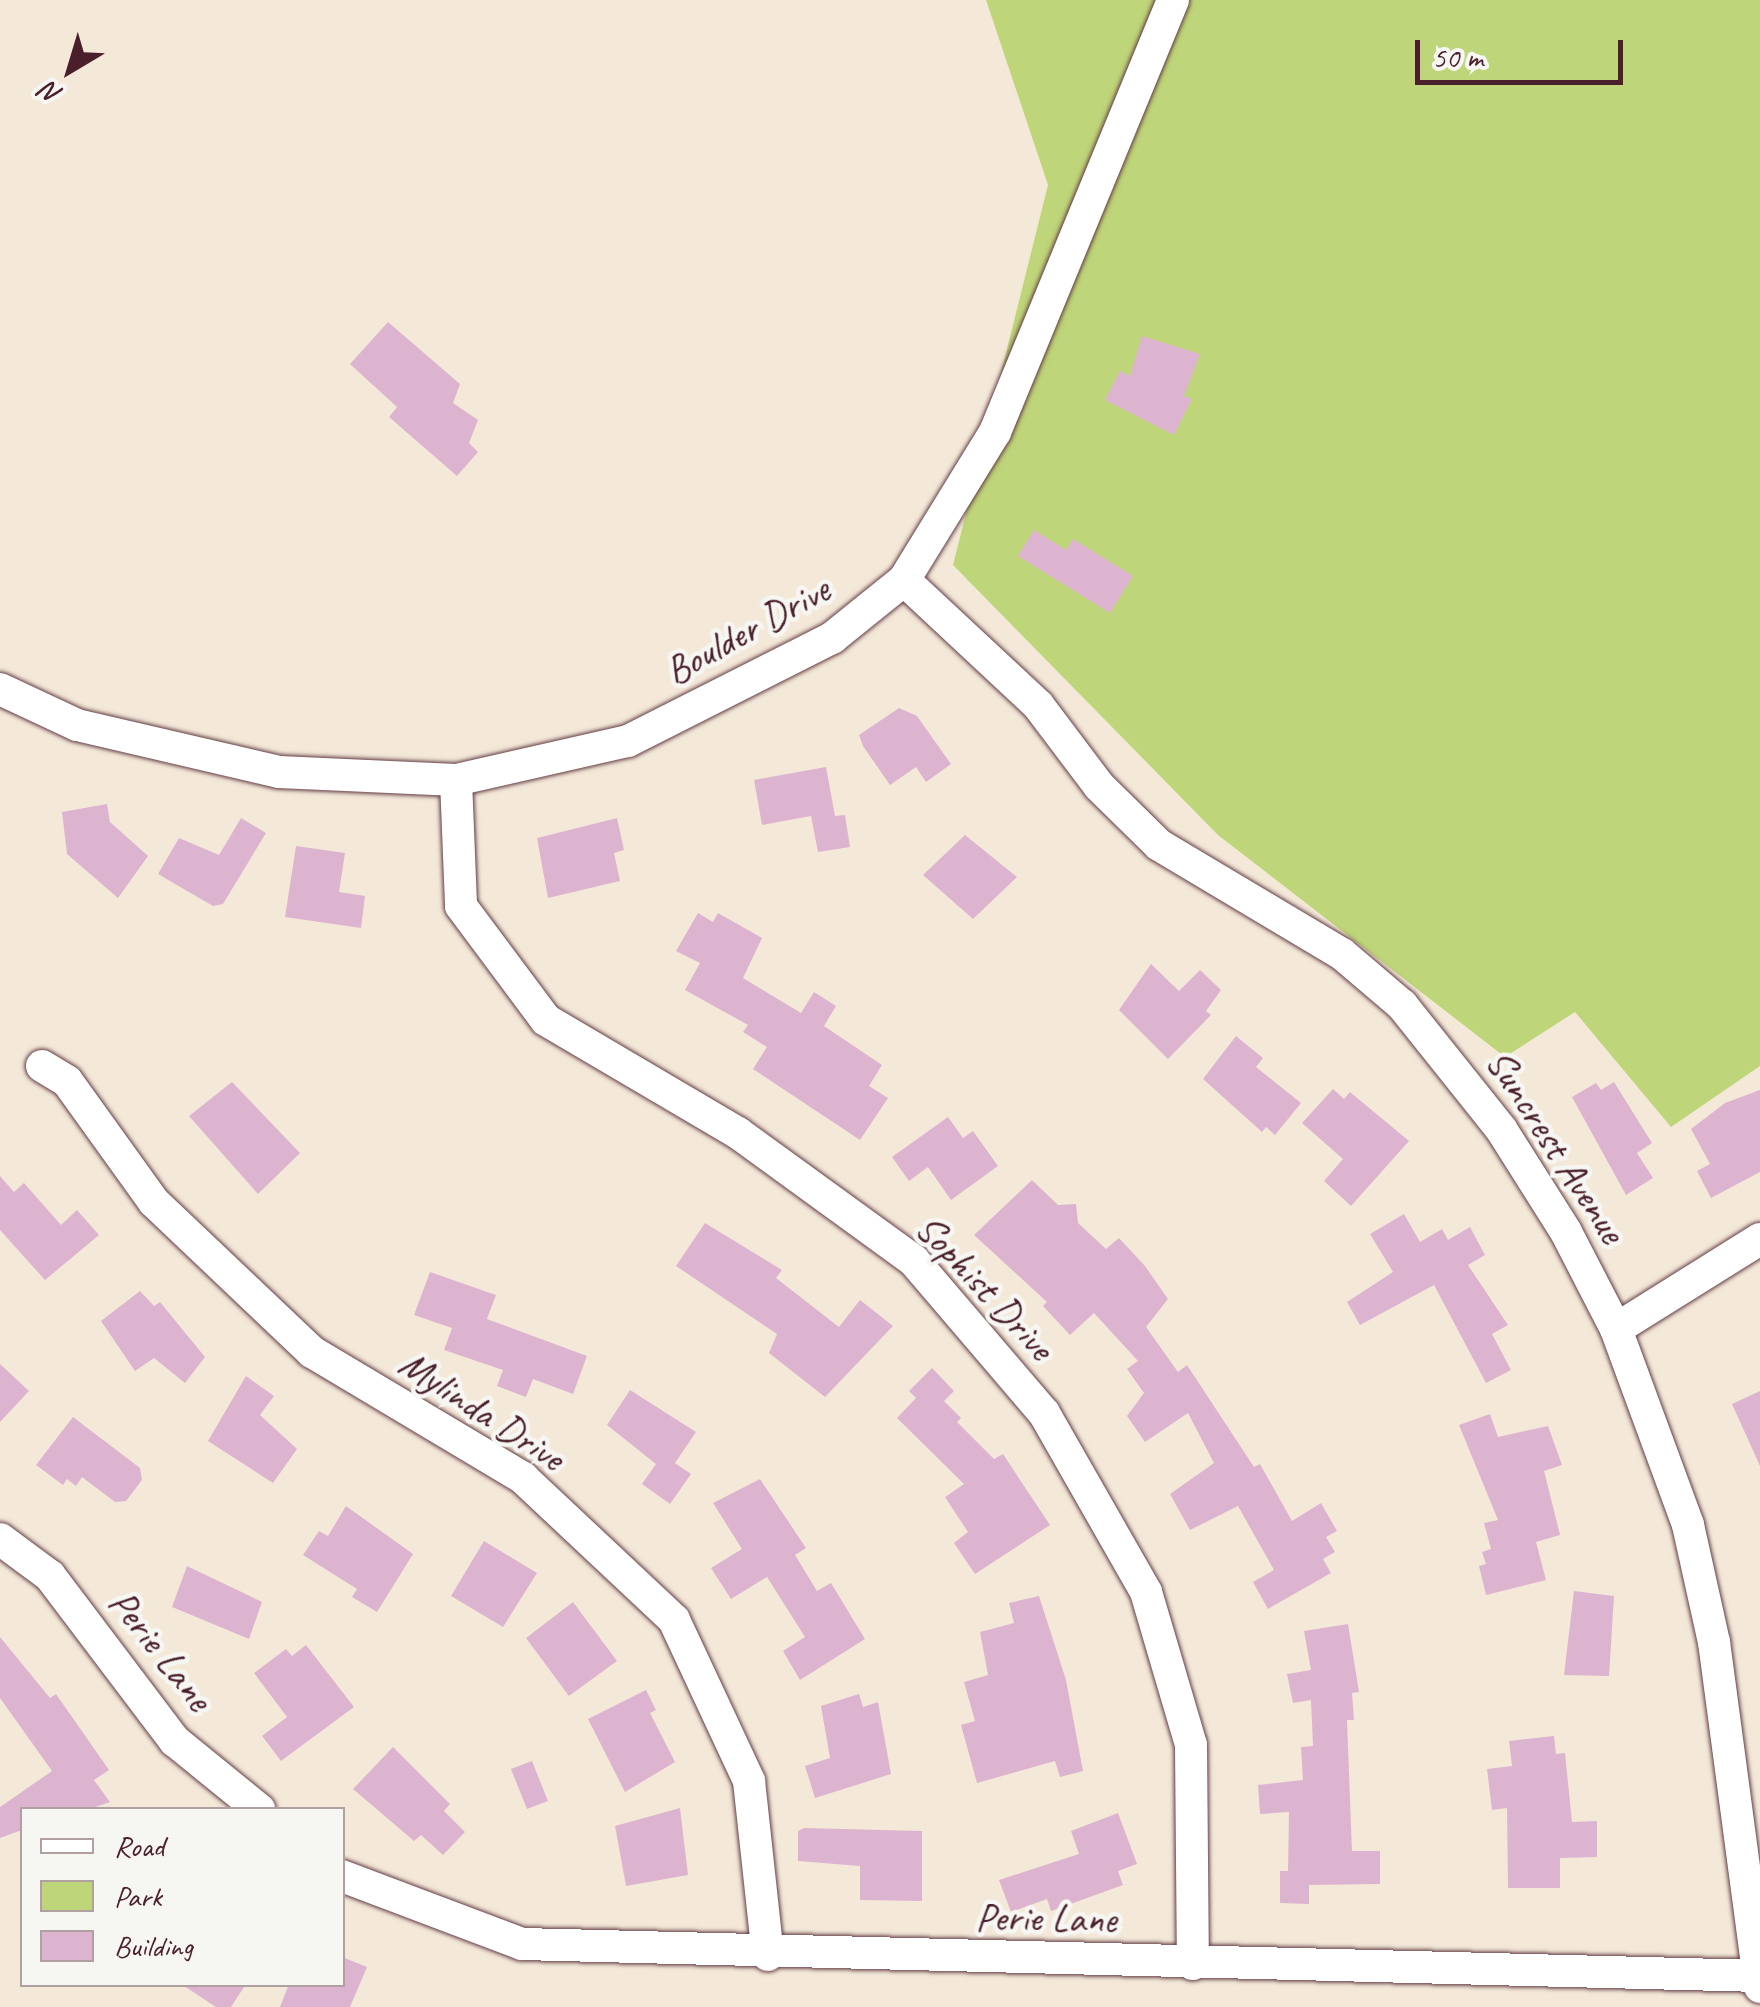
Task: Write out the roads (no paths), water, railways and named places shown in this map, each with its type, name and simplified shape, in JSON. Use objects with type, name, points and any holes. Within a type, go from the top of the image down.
[{"type":"street","name":"Boulder Drive","points":[[0,689],[77,725],[261,769],[360,780],[456,780],[628,741],[832,638],[904,580],[994,432],[1173,0]]},
{"type":"street","name":"Suncrest Avenue","points":[[904,580],[1038,705],[1099,786],[1158,845],[1342,954],[1402,1006],[1501,1129],[1566,1232],[1616,1328],[1688,1525],[1714,1642],[1760,1987]]},
{"type":"street","name":"Sophist Drive","points":[[456,780],[461,906],[546,1020],[738,1133],[914,1261],[1044,1413],[1146,1592],[1191,1746],[1193,1964]]},
{"type":"street","name":"Mylinda Drive","points":[[42,1066],[67,1081],[154,1202],[312,1352],[523,1478],[674,1620],[749,1781],[768,1955]]},
{"type":"street","points":[[1616,1328],[1760,1238]]},
{"type":"street","name":"Perie Lane","points":[[0,1539],[50,1576],[175,1741],[256,1807]]},
{"type":"street","name":"Perie Lane","points":[[345,1877],[522,1944],[768,1955],[1759,1976]]}]
